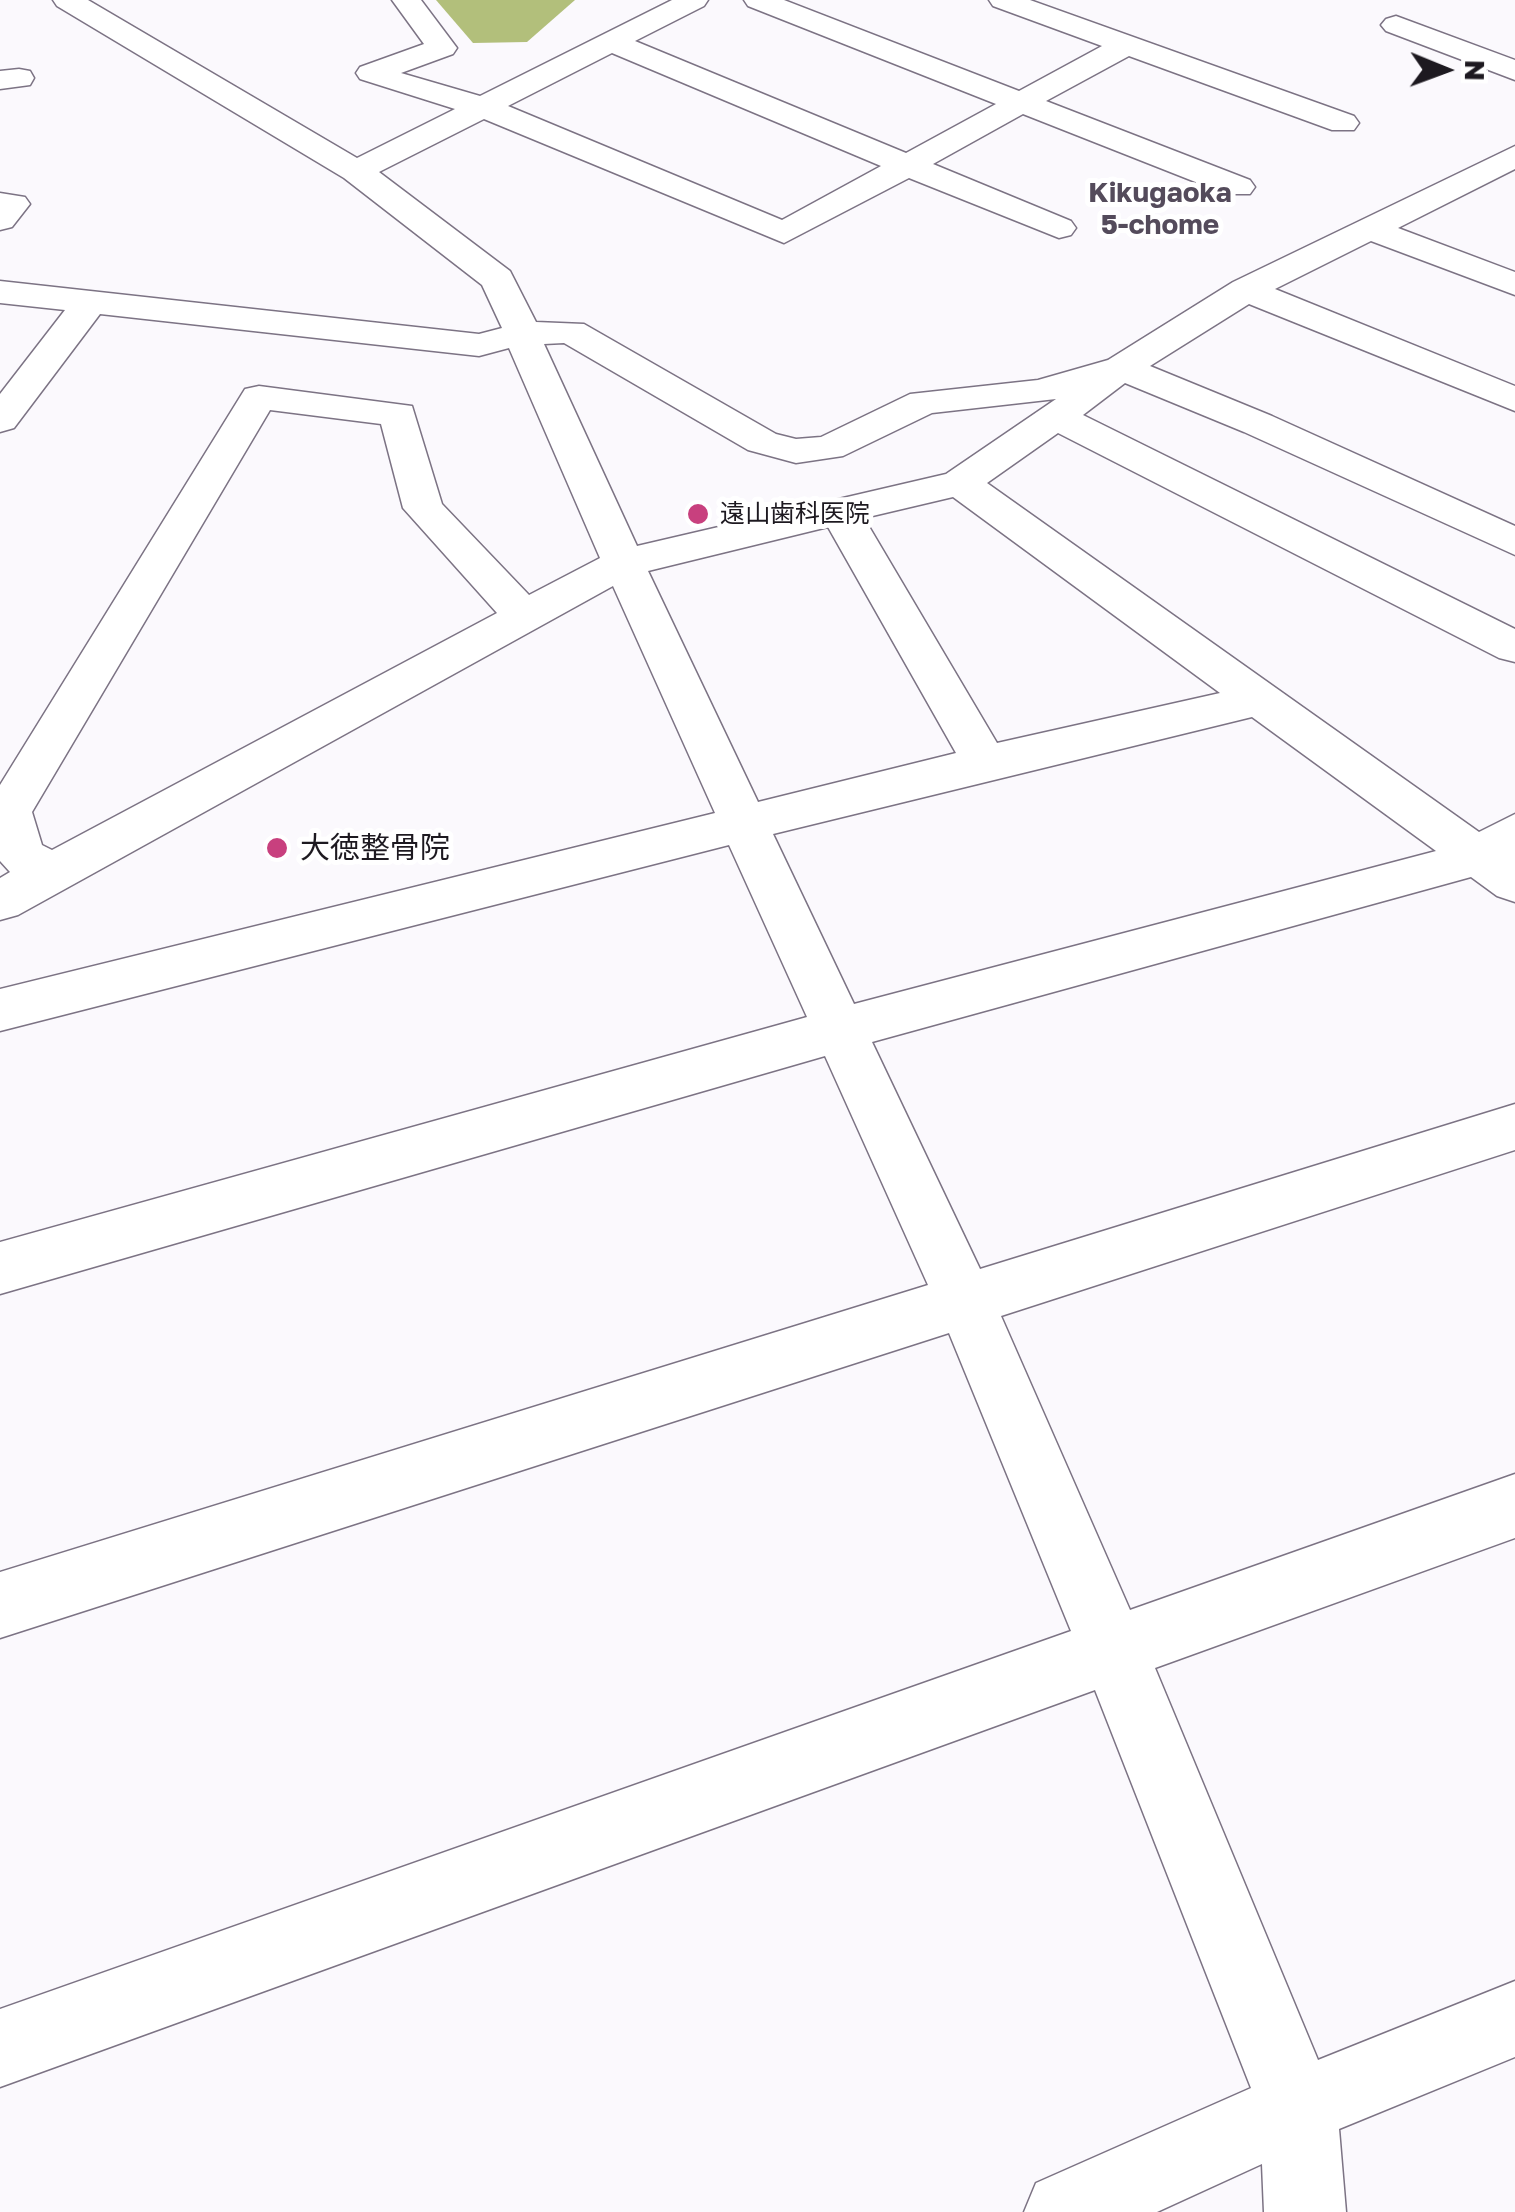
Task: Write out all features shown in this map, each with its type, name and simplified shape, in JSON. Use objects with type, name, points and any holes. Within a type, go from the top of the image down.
[{"type":"street","points":[[67,0],[356,172],[497,279],[742,824],[842,1029],[966,1303],[1114,1652],[1298,2107],[1306,2212]]},
{"type":"street","points":[[406,0],[442,48],[372,72],[486,108],[784,233],[1126,45]]},
{"type":"street","points":[[356,172],[615,44],[694,0]]},
{"type":"street","points":[[758,0],[1026,101],[1238,187]]},
{"type":"street","points":[[1003,0],[1342,123]]},
{"type":"street","points":[[1396,25],[1515,71]]},
{"type":"street","points":[[615,44],[1059,228]]},
{"type":"street","points":[[0,901],[623,563],[960,483],[1121,368],[1246,290],[1370,229],[1498,180],[1515,156]]},
{"type":"street","points":[[0,203],[13,204],[0,220]]},
{"type":"street","points":[[1370,229],[1515,284]]},
{"type":"street","points":[[1246,290],[1515,400]]},
{"type":"street","points":[[0,292],[479,344],[520,334],[572,332],[762,442],[796,451],[829,448],[924,402],[1041,391],[1121,368],[1258,424],[1515,542]]},
{"type":"street","points":[[0,420],[91,302]]},
{"type":"street","points":[[50,874],[21,855],[8,812],[259,397],[398,414],[423,508],[525,617]]},
{"type":"street","points":[[1056,417],[1515,647]]},
{"type":"street","points":[[960,483],[1256,700],[1503,857]]},
{"type":"street","points":[[841,514],[985,763]]},
{"type":"street","points":[[0,1010],[985,763],[1256,700]]},
{"type":"street","points":[[0,1268],[842,1029],[1503,857]]},
{"type":"street","points":[[0,1605],[1515,1127]]},
{"type":"street","points":[[0,2048],[1515,1506]]},
{"type":"street","points":[[1065,2212],[1298,2107],[1515,2019]]},
{"type":"green space","points":[[436,0],[575,0],[527,42],[473,43]]},
{"type":"place","name":"遠山歯科医院","points":[[698,514]]},
{"type":"place","name":"大徳整骨院","points":[[277,848]]},
{"type":"district","name":"Kikugaoka 5-chome","points":[[1160,209]]}]
